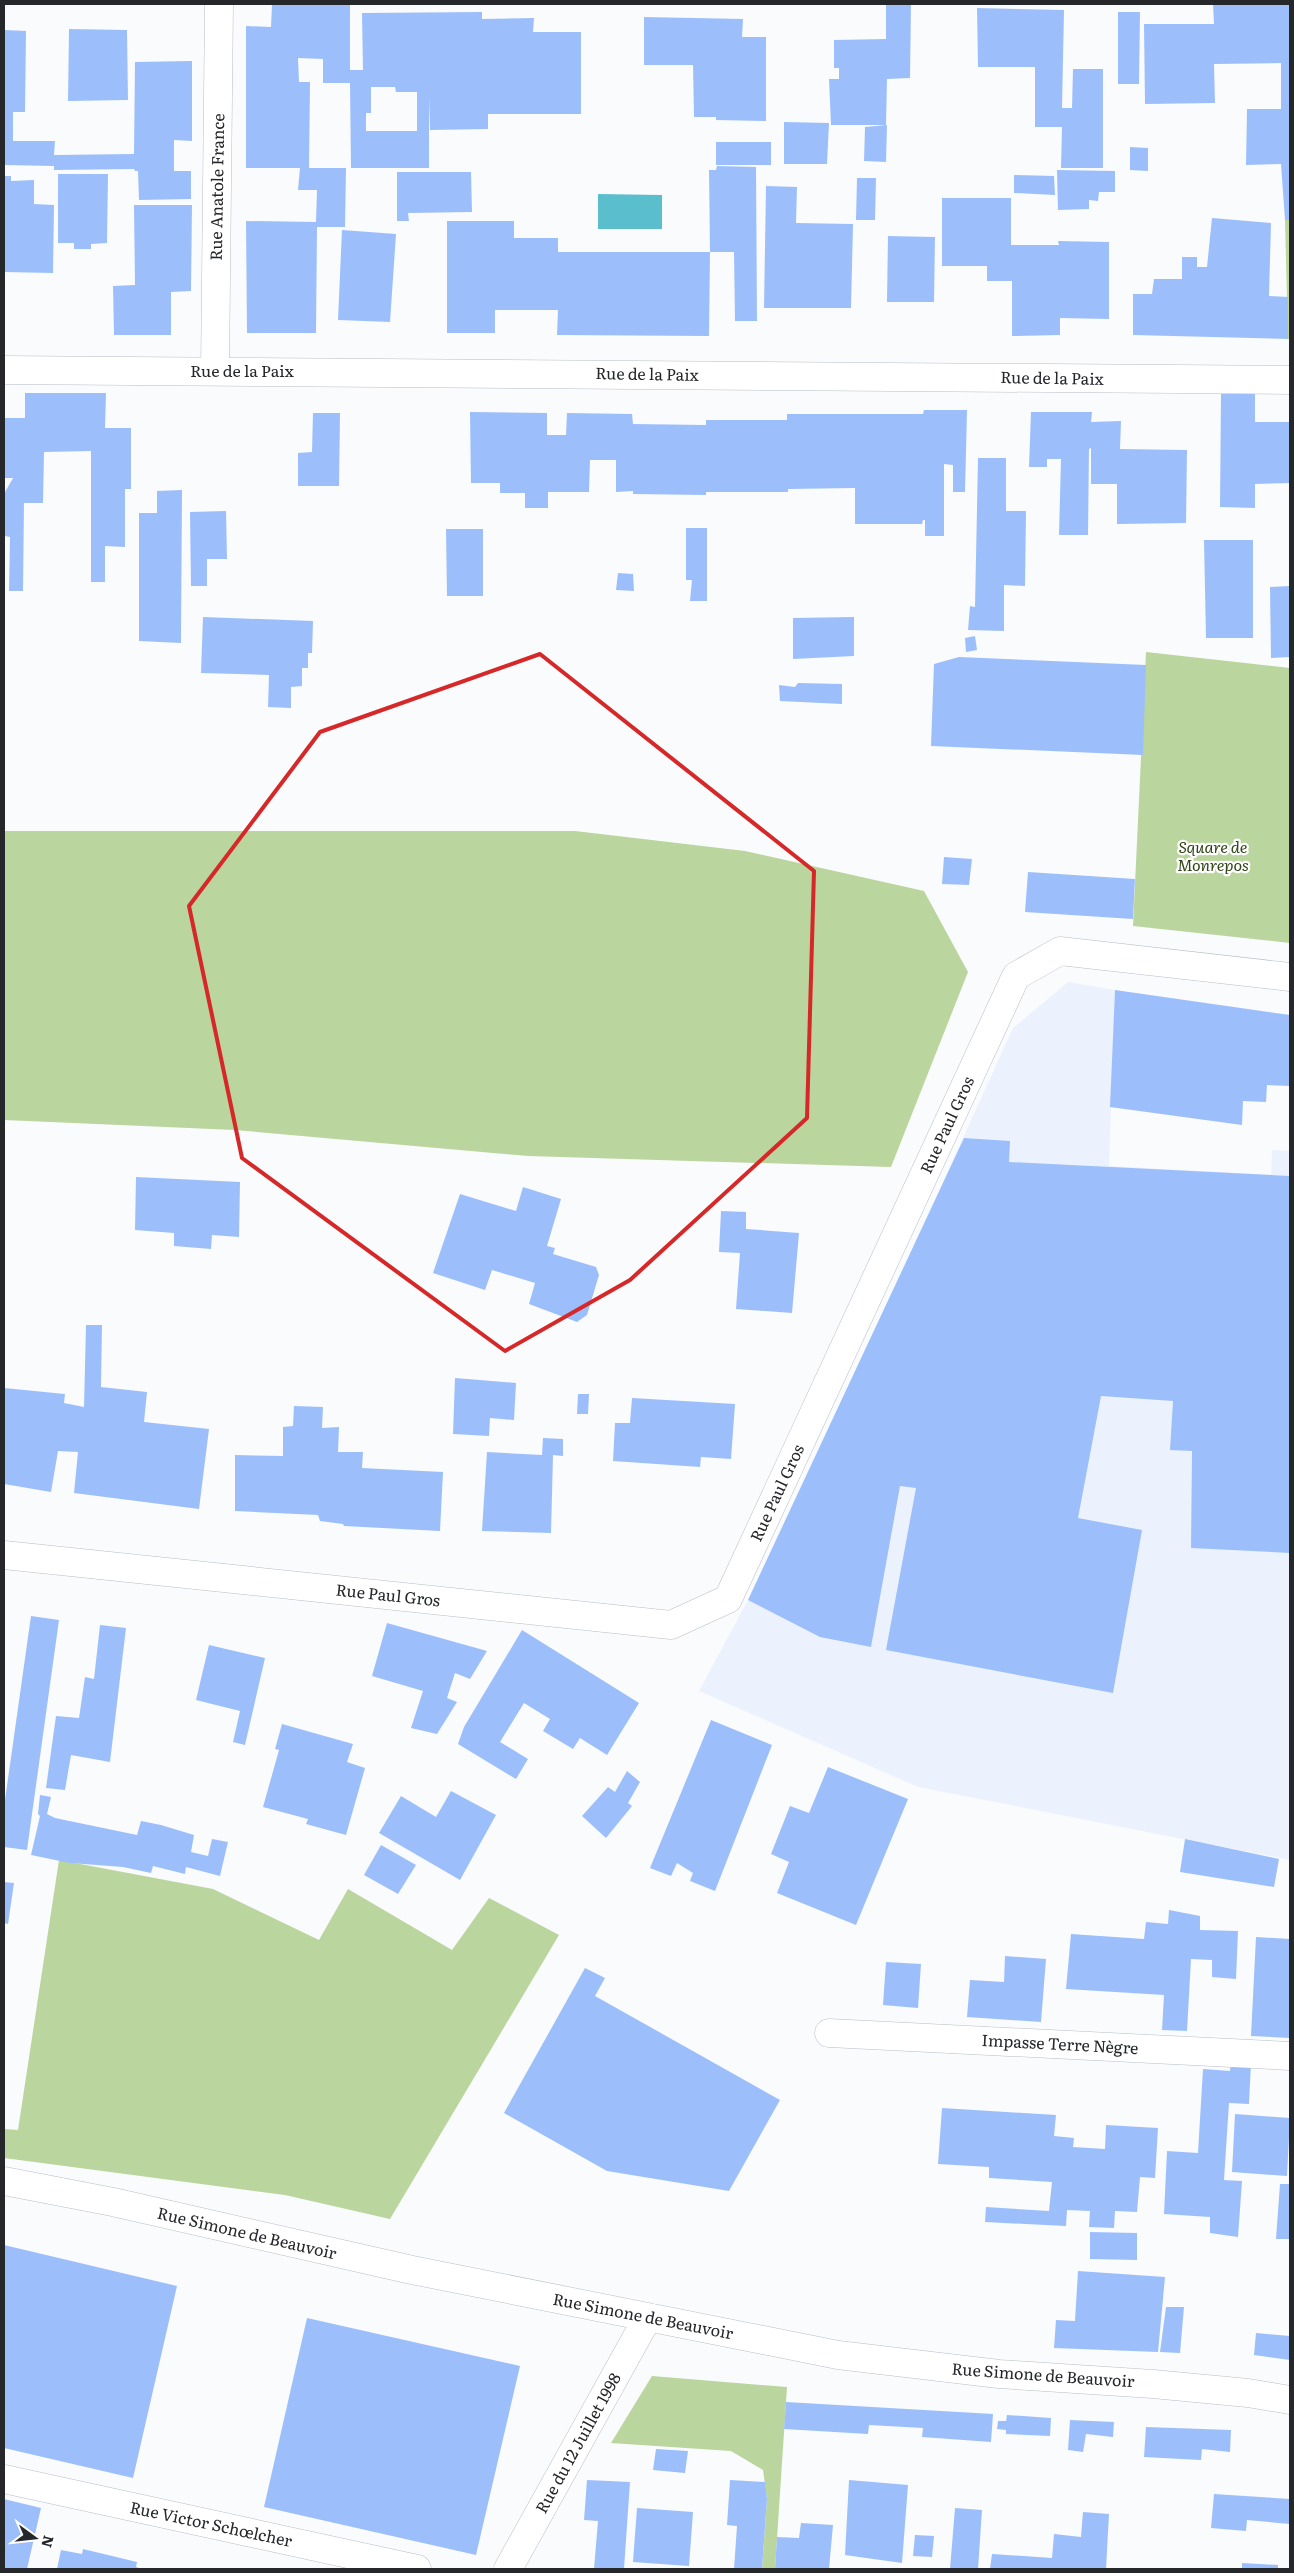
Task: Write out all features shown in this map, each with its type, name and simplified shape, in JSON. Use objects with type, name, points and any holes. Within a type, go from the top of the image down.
[{"type":"street","name":"Rue Anatole France","points":[[215,370],[219,4]]},
{"type":"street","name":"Rue de la Paix","points":[[4,370],[215,370],[1290,380]]},
{"type":"street","name":"Rue Paul Gros","points":[[4,1555],[672,1625],[728,1599],[1016,976],[1060,951],[1290,977]]},
{"type":"street","name":"Impasse Terre Nègre","points":[[829,2033],[1290,2056]]},
{"type":"street","name":"Rue Simone de Beauvoir","points":[[4,2181],[113,2202],[412,2270],[838,2355],[998,2374],[1153,2384],[1248,2393],[1290,2400]]},
{"type":"street","name":"Rue du 12 Juillet 1998","points":[[508,2569],[648,2317]]},
{"type":"street","name":"Rue Victor Schœlcher","points":[[4,2479],[417,2569]]},
{"type":"highlighted area","points":[[540,654],[814,871],[807,1118],[630,1280],[505,1351],[242,1158],[189,906],[320,732]]},
{"type":"shaded area","points":[[1068,982],[1115,990],[1109,1166],[1271,1175],[1272,1150],[1290,1151],[1290,1860],[918,1787],[699,1691],[748,1600],[888,1303],[1013,1028]]},
{"type":"green space","points":[[1285,220],[1290,220],[1290,339],[1288,339]]},
{"type":"green space","name":"Square de Monrepos","points":[[1146,652],[1290,668],[1290,943],[1133,926]]},
{"type":"green space","points":[[4,831],[575,831],[745,851],[924,891],[968,972],[891,1167],[528,1156],[235,1130],[4,1120]]},
{"type":"green space","points":[[59,1860],[213,1889],[319,1940],[348,1889],[452,1950],[489,1898],[559,1935],[390,2219],[285,2195],[4,2158],[4,2129],[18,2130]]},
{"type":"green space","points":[[652,2376],[787,2387],[775,2569],[762,2569],[767,2499],[763,2470],[731,2451],[611,2443]]},
{"type":"water","points":[[598,194],[662,195],[662,229],[598,229]]},
{"type":"building","points":[[272,4],[350,4],[350,70],[363,70],[362,13],[482,12],[482,19],[534,18],[533,32],[581,32],[581,114],[488,114],[488,129],[430,130],[429,97],[429,168],[351,168],[350,83],[323,83],[323,59],[298,58],[299,82],[310,82],[309,168],[346,168],[345,227],[317,227],[316,333],[247,333],[246,221],[316,222],[317,190],[298,190],[300,168],[246,168],[246,26],[271,27]],"holes":[[[371,87],[395,87],[396,92],[417,92],[417,131],[366,131],[366,113],[371,113]]]},
{"type":"building","points":[[886,4],[911,4],[910,78],[887,79],[886,125],[831,125],[829,79],[839,79],[839,68],[834,68],[834,40],[886,39]]},
{"type":"building","points":[[1213,4],[1290,4],[1290,220],[1285,220],[1281,164],[1246,165],[1247,109],[1281,109],[1281,63],[1214,64],[1215,103],[1145,104],[1144,24],[1214,24]]},
{"type":"building","points":[[977,8],[1064,10],[1062,108],[1072,108],[1073,69],[1103,69],[1103,168],[1061,168],[1062,127],[1035,127],[1035,67],[978,67]]},
{"type":"building","points":[[1118,12],[1140,12],[1139,84],[1118,84]]},
{"type":"building","points":[[644,17],[743,19],[742,37],[766,37],[766,121],[716,120],[716,117],[694,117],[693,65],[644,65]]},
{"type":"building","points":[[69,29],[127,30],[128,100],[68,101]]},
{"type":"building","points":[[4,30],[26,31],[25,112],[13,112],[13,141],[55,141],[54,155],[134,154],[135,62],[192,61],[192,141],[174,140],[174,171],[191,171],[191,199],[139,200],[138,171],[134,169],[54,170],[54,166],[4,165]]},
{"type":"building","points":[[784,122],[829,123],[827,164],[784,164]]},
{"type":"building","points":[[887,125],[886,162],[864,161],[865,127]]},
{"type":"building","points":[[716,142],[771,142],[771,165],[716,165]]},
{"type":"building","points":[[1130,147],[1148,148],[1148,171],[1130,170]]},
{"type":"building","points":[[717,166],[756,167],[757,321],[735,321],[734,252],[710,252],[709,170],[716,170]]},
{"type":"building","points":[[1057,170],[1115,171],[1115,192],[1099,192],[1098,201],[1089,200],[1089,209],[1058,210]]},
{"type":"building","points":[[397,172],[471,172],[472,212],[408,213],[409,221],[397,221]]},
{"type":"building","points":[[58,174],[108,174],[107,243],[91,244],[91,249],[74,249],[74,243],[58,243]]},
{"type":"building","points":[[1014,175],[1054,176],[1055,195],[1014,193]]},
{"type":"building","points":[[4,176],[11,176],[11,181],[34,180],[34,204],[54,205],[53,273],[4,272]]},
{"type":"building","points":[[857,178],[876,178],[875,220],[856,220]]},
{"type":"building","points":[[766,186],[797,187],[796,223],[853,224],[851,308],[764,308]]},
{"type":"building","points":[[942,198],[1011,198],[1011,245],[1059,245],[1058,241],[1109,242],[1109,319],[1060,318],[1060,335],[1012,336],[1012,281],[987,281],[987,266],[942,266]]},
{"type":"building","points":[[134,205],[192,205],[191,291],[171,292],[171,335],[114,335],[113,286],[135,285]]},
{"type":"building","points":[[1212,218],[1271,223],[1269,296],[1288,297],[1288,339],[1133,335],[1133,294],[1152,294],[1154,279],[1182,279],[1182,257],[1197,257],[1197,267],[1207,267]]},
{"type":"building","points":[[447,221],[514,221],[514,238],[558,238],[558,252],[710,252],[709,336],[557,335],[558,310],[495,310],[495,333],[447,333]]},
{"type":"building","points":[[342,230],[396,234],[390,322],[338,320]]},
{"type":"building","points":[[888,236],[935,237],[934,302],[887,302]]},
{"type":"building","points":[[25,393],[106,393],[105,428],[131,428],[131,489],[125,489],[125,547],[105,546],[105,582],[91,582],[91,451],[44,452],[43,503],[24,503],[23,591],[9,591],[10,537],[5,536],[5,492],[13,478],[4,478],[4,418],[25,418]]},
{"type":"building","points":[[1221,394],[1255,394],[1255,422],[1290,422],[1290,483],[1255,484],[1255,508],[1220,507]]},
{"type":"building","points":[[924,410],[967,410],[965,492],[953,492],[953,465],[944,464],[944,536],[925,536],[925,520],[923,520],[922,524],[855,524],[855,488],[788,489],[788,492],[706,492],[706,495],[633,494],[633,491],[616,492],[616,460],[590,460],[589,492],[548,492],[548,508],[525,508],[525,493],[500,493],[500,483],[471,483],[470,412],[547,413],[547,435],[566,435],[567,413],[632,414],[633,424],[706,425],[706,420],[787,420],[787,414],[923,414]]},
{"type":"building","points":[[1031,412],[1092,412],[1091,422],[1121,421],[1120,449],[1187,450],[1186,523],[1117,524],[1117,484],[1091,484],[1091,448],[1089,449],[1088,535],[1059,535],[1061,459],[1047,459],[1047,467],[1029,467]]},
{"type":"building","points":[[313,413],[340,413],[339,486],[298,486],[298,453],[312,452]]},
{"type":"building","points":[[978,458],[1006,458],[1006,511],[1026,511],[1025,586],[1004,585],[1004,631],[968,630],[970,606],[975,607]]},
{"type":"building","points":[[182,490],[181,643],[139,641],[139,513],[157,513],[157,491]]},
{"type":"building","points":[[226,511],[227,559],[207,559],[207,586],[191,586],[190,512]]},
{"type":"building","points":[[686,528],[707,528],[707,601],[690,601],[692,580],[686,580]]},
{"type":"building","points":[[446,529],[483,529],[483,596],[447,596]]},
{"type":"building","points":[[1204,540],[1253,540],[1253,638],[1206,638]]},
{"type":"building","points":[[618,573],[633,574],[634,591],[616,590]]},
{"type":"building","points":[[1290,586],[1290,657],[1271,658],[1270,587]]},
{"type":"building","points":[[203,617],[313,621],[312,653],[308,653],[308,668],[302,668],[302,686],[291,687],[291,708],[268,707],[269,675],[201,673]]},
{"type":"building","points":[[854,617],[854,656],[793,659],[793,618]]},
{"type":"building","points":[[975,636],[977,650],[966,652],[965,638]]},
{"type":"building","points":[[959,657],[1146,665],[1143,755],[931,746],[934,664]]},
{"type":"building","points":[[798,683],[842,684],[842,704],[780,701],[779,685],[795,687]]},
{"type":"building","points":[[944,857],[972,859],[969,885],[942,884]]},
{"type":"building","points":[[1028,872],[1135,879],[1133,919],[1025,912]]},
{"type":"building","points":[[1115,990],[1290,1015],[1290,1086],[1267,1085],[1266,1102],[1243,1101],[1242,1125],[1110,1107]]},
{"type":"building","points":[[964,1138],[1010,1141],[1009,1162],[1290,1176],[1290,1553],[1191,1548],[1192,1451],[1170,1450],[1173,1401],[1101,1396],[1078,1518],[1142,1530],[1113,1693],[886,1650],[916,1488],[900,1486],[871,1647],[820,1637],[748,1600]]},
{"type":"building","points":[[136,1177],[240,1182],[239,1237],[212,1235],[211,1249],[174,1246],[174,1233],[135,1230]]},
{"type":"building","points":[[523,1187],[561,1199],[547,1246],[555,1248],[553,1254],[596,1267],[599,1275],[587,1315],[577,1322],[529,1304],[535,1283],[492,1270],[485,1290],[433,1273],[460,1194],[516,1211]]},
{"type":"building","points":[[721,1211],[746,1212],[746,1229],[799,1233],[792,1313],[736,1309],[740,1253],[719,1252]]},
{"type":"building","points":[[86,1325],[102,1325],[101,1387],[147,1392],[144,1422],[209,1429],[199,1509],[74,1493],[78,1452],[58,1451],[51,1492],[4,1484],[4,1388],[65,1394],[64,1403],[84,1407]]},
{"type":"building","points":[[455,1378],[516,1383],[514,1420],[490,1418],[489,1436],[453,1434]]},
{"type":"building","points":[[578,1394],[589,1394],[588,1414],[577,1414]]},
{"type":"building","points":[[632,1398],[735,1404],[731,1459],[701,1457],[700,1467],[613,1461],[615,1423],[630,1423]]},
{"type":"building","points":[[294,1406],[323,1407],[322,1428],[339,1427],[338,1452],[363,1452],[362,1468],[443,1472],[440,1531],[344,1526],[343,1524],[320,1521],[318,1515],[235,1511],[235,1455],[283,1456],[283,1427],[293,1426]]},
{"type":"building","points":[[543,1438],[563,1439],[563,1456],[553,1455],[551,1533],[482,1531],[487,1452],[542,1455]]},
{"type":"building","points":[[31,1616],[59,1620],[27,1850],[4,1847],[4,1807]]},
{"type":"building","points":[[387,1623],[487,1651],[470,1679],[455,1673],[447,1698],[457,1702],[437,1734],[411,1728],[423,1691],[372,1676]]},
{"type":"building","points":[[100,1625],[126,1628],[110,1762],[71,1755],[65,1790],[46,1788],[56,1716],[79,1718],[85,1677],[94,1679]]},
{"type":"building","points":[[522,1630],[639,1703],[607,1755],[580,1738],[573,1749],[543,1731],[550,1719],[524,1703],[500,1742],[528,1759],[516,1779],[458,1744],[464,1727]]},
{"type":"building","points":[[209,1645],[265,1658],[245,1745],[233,1742],[240,1711],[196,1700]]},
{"type":"building","points":[[711,1720],[772,1745],[715,1891],[690,1881],[693,1873],[677,1863],[671,1876],[650,1868]]},
{"type":"building","points":[[282,1724],[353,1744],[347,1762],[365,1768],[346,1835],[306,1824],[308,1819],[263,1807],[279,1750],[275,1749]]},
{"type":"building","points":[[828,1767],[908,1799],[856,1925],[777,1893],[789,1862],[771,1854],[790,1806],[809,1813]]},
{"type":"building","points":[[627,1771],[640,1782],[628,1803],[632,1806],[606,1838],[582,1816],[608,1787],[615,1792]]},
{"type":"building","points":[[451,1791],[496,1815],[460,1880],[379,1833],[401,1796],[436,1817]]},
{"type":"building","points":[[40,1795],[51,1797],[47,1814],[55,1818],[137,1835],[141,1821],[194,1835],[191,1852],[208,1856],[212,1839],[228,1842],[220,1876],[186,1867],[185,1874],[153,1866],[151,1873],[123,1867],[70,1863],[31,1855],[40,1816],[38,1814]]},
{"type":"building","points":[[1185,1839],[1279,1859],[1274,1887],[1180,1872]]},
{"type":"building","points":[[381,1845],[416,1865],[398,1894],[364,1875]]},
{"type":"building","points":[[4,1882],[14,1883],[8,1924],[4,1923]]},
{"type":"building","points":[[1169,1910],[1200,1916],[1200,1930],[1238,1931],[1236,1979],[1212,1977],[1212,1960],[1191,1959],[1187,2031],[1162,2030],[1164,1995],[1066,1989],[1071,1934],[1144,1939],[1146,1922],[1168,1924]]},
{"type":"building","points":[[1256,1937],[1290,1939],[1290,2038],[1251,2036]]},
{"type":"building","points":[[1005,1956],[1046,1959],[1041,2022],[967,2017],[970,1980],[1004,1982]]},
{"type":"building","points":[[886,1962],[921,1964],[918,2008],[883,2005]]},
{"type":"building","points":[[585,1968],[605,1978],[595,1996],[780,2100],[729,2191],[607,2171],[504,2113]]},
{"type":"building","points":[[1231,2062],[1251,2063],[1249,2104],[1229,2103],[1224,2180],[1242,2181],[1238,2237],[1210,2233],[1210,2217],[1164,2214],[1167,2151],[1198,2153],[1203,2069],[1230,2071]]},
{"type":"building","points":[[942,2108],[1056,2115],[1054,2136],[1074,2138],[1073,2147],[1105,2149],[1106,2125],[1158,2128],[1155,2178],[1140,2177],[1137,2212],[1115,2211],[1114,2228],[1089,2227],[1090,2211],[1067,2210],[1066,2226],[985,2222],[986,2207],[1049,2211],[1052,2182],[989,2178],[989,2167],[938,2164]]},
{"type":"building","points":[[1235,2114],[1290,2118],[1287,2176],[1232,2172]]},
{"type":"building","points":[[1280,2184],[1290,2184],[1289,2239],[1276,2239]]},
{"type":"building","points":[[1090,2232],[1137,2233],[1137,2260],[1090,2259]]},
{"type":"building","points":[[4,2245],[177,2286],[133,2478],[4,2448]]},
{"type":"building","points":[[1078,2271],[1165,2277],[1158,2352],[1054,2348],[1056,2320],[1075,2321]]},
{"type":"building","points":[[1166,2307],[1184,2307],[1180,2353],[1160,2352]]},
{"type":"building","points":[[307,2318],[520,2366],[476,2555],[264,2507]]},
{"type":"building","points":[[1256,2333],[1290,2336],[1290,2360],[1254,2355]]},
{"type":"building","points":[[786,2402],[993,2414],[991,2442],[922,2437],[923,2428],[869,2425],[868,2434],[784,2429]]},
{"type":"building","points":[[1007,2415],[1051,2418],[1050,2436],[1006,2434],[1006,2430],[997,2429],[998,2421],[1006,2421]]},
{"type":"building","points":[[1070,2420],[1114,2422],[1113,2437],[1086,2434],[1083,2452],[1068,2450]]},
{"type":"building","points":[[1146,2427],[1231,2430],[1230,2452],[1202,2449],[1201,2460],[1144,2457]]},
{"type":"building","points":[[656,2449],[688,2451],[685,2473],[653,2470]]},
{"type":"building","points":[[587,2480],[630,2482],[624,2569],[594,2569],[598,2521],[584,2520]]},
{"type":"building","points":[[730,2480],[765,2482],[767,2499],[762,2569],[734,2569],[737,2526],[727,2525]]},
{"type":"building","points":[[849,2480],[908,2485],[902,2563],[845,2555]]},
{"type":"building","points":[[1214,2494],[1290,2499],[1290,2524],[1247,2520],[1246,2531],[1211,2528]]},
{"type":"building","points":[[4,2499],[41,2508],[27,2569],[4,2569]]},
{"type":"building","points":[[637,2508],[693,2512],[689,2566],[633,2562]]},
{"type":"building","points":[[955,2508],[982,2510],[978,2569],[950,2569]]},
{"type":"building","points":[[1083,2512],[1109,2514],[1106,2569],[990,2569],[992,2554],[1052,2558],[1054,2534],[1081,2537]]},
{"type":"building","points":[[801,2523],[833,2525],[829,2569],[775,2569],[777,2537],[799,2538]]},
{"type":"building","points":[[915,2535],[934,2536],[932,2557],[913,2556]]},
{"type":"building","points":[[83,2549],[137,2562],[136,2567],[142,2569],[57,2569],[61,2550],[82,2554]]},
{"type":"building","points":[[1242,2563],[1278,2565],[1278,2569],[1242,2569]]}]
